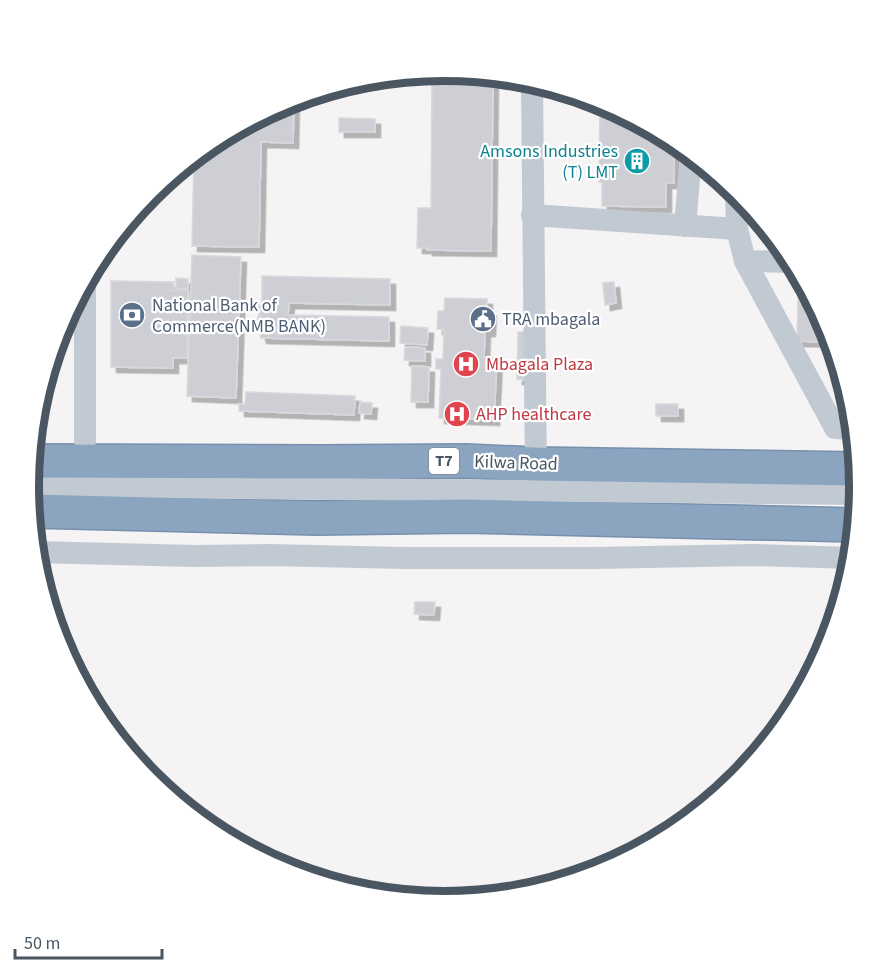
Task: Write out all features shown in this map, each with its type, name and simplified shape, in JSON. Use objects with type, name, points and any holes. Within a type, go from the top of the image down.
[{"type":"highway","name":"Kilwa Road","points":[[40,461],[466,461],[536,491],[847,524]]},
{"type":"highway","name":"Kilwa Road","points":[[40,512],[317,518],[466,516],[536,491],[848,470]]},
{"type":"lane","points":[[532,91],[536,491]]},
{"type":"lane","points":[[685,226],[690,164]]},
{"type":"lane","points":[[736,207],[737,229],[745,261],[835,428],[845,429]]},
{"type":"lane","points":[[532,215],[737,229]]},
{"type":"lane","points":[[745,261],[781,262]]},
{"type":"lane","points":[[85,299],[86,441]]},
{"type":"lane","points":[[39,486],[849,494]]},
{"type":"lane","points":[[44,552],[404,558],[753,555],[843,558]]},
{"type":"building","points":[[432,81],[493,85],[491,251],[417,248],[418,208],[431,208]]},
{"type":"building","points":[[294,110],[293,143],[261,142],[259,247],[192,246],[194,168],[242,136]]},
{"type":"building","name":"Amsons Industries (T) LMT","points":[[600,112],[623,123],[674,153],[674,183],[666,183],[666,207],[602,206],[602,182],[599,182]]},
{"type":"building","points":[[339,118],[375,119],[375,132],[339,132]]},
{"type":"building","points":[[192,255],[241,257],[236,398],[187,396]]},
{"type":"building","points":[[262,276],[390,279],[390,305],[289,303],[288,315],[389,317],[389,341],[261,338],[259,328],[261,326],[257,326],[258,316],[261,317],[259,305],[262,305]]},
{"type":"building","points":[[176,278],[188,279],[188,289],[176,288]]},
{"type":"building","points":[[111,281],[174,282],[173,290],[188,290],[187,358],[173,358],[173,368],[111,367]]},
{"type":"building","points":[[614,282],[616,303],[605,305],[603,283]]},
{"type":"building","name":"Mbagala Plaza","points":[[445,298],[487,299],[487,311],[491,311],[490,331],[485,331],[484,358],[497,358],[494,420],[439,418],[441,369],[436,369],[436,359],[443,359],[444,329],[437,329],[438,311],[444,311]]},
{"type":"building","points":[[798,298],[802,298],[822,342],[797,341]]},
{"type":"building","points":[[401,326],[428,328],[427,345],[400,343]]},
{"type":"building","points":[[518,332],[532,332],[530,380],[517,379]]},
{"type":"building","points":[[405,347],[425,348],[425,361],[404,360]]},
{"type":"building","points":[[412,366],[429,367],[428,402],[411,402]]},
{"type":"building","points":[[246,392],[355,396],[354,415],[239,411],[239,404],[245,404]]},
{"type":"building","points":[[360,402],[372,403],[371,414],[359,413]]},
{"type":"building","points":[[656,404],[678,404],[678,416],[656,416]]},
{"type":"building","points":[[415,602],[435,602],[434,615],[414,614]]},
{"type":"place","name":"Amsons Industries (T) LMT","points":[[637,161]]},
{"type":"place","name":"National Bank of Commerce(NMB BANK)","points":[[132,315]]},
{"type":"place","name":"TRA mbagala","points":[[483,319]]},
{"type":"place","name":"Mbagala Plaza","points":[[466,364]]},
{"type":"place","name":"AHP healthcare","points":[[457,414]]}]
